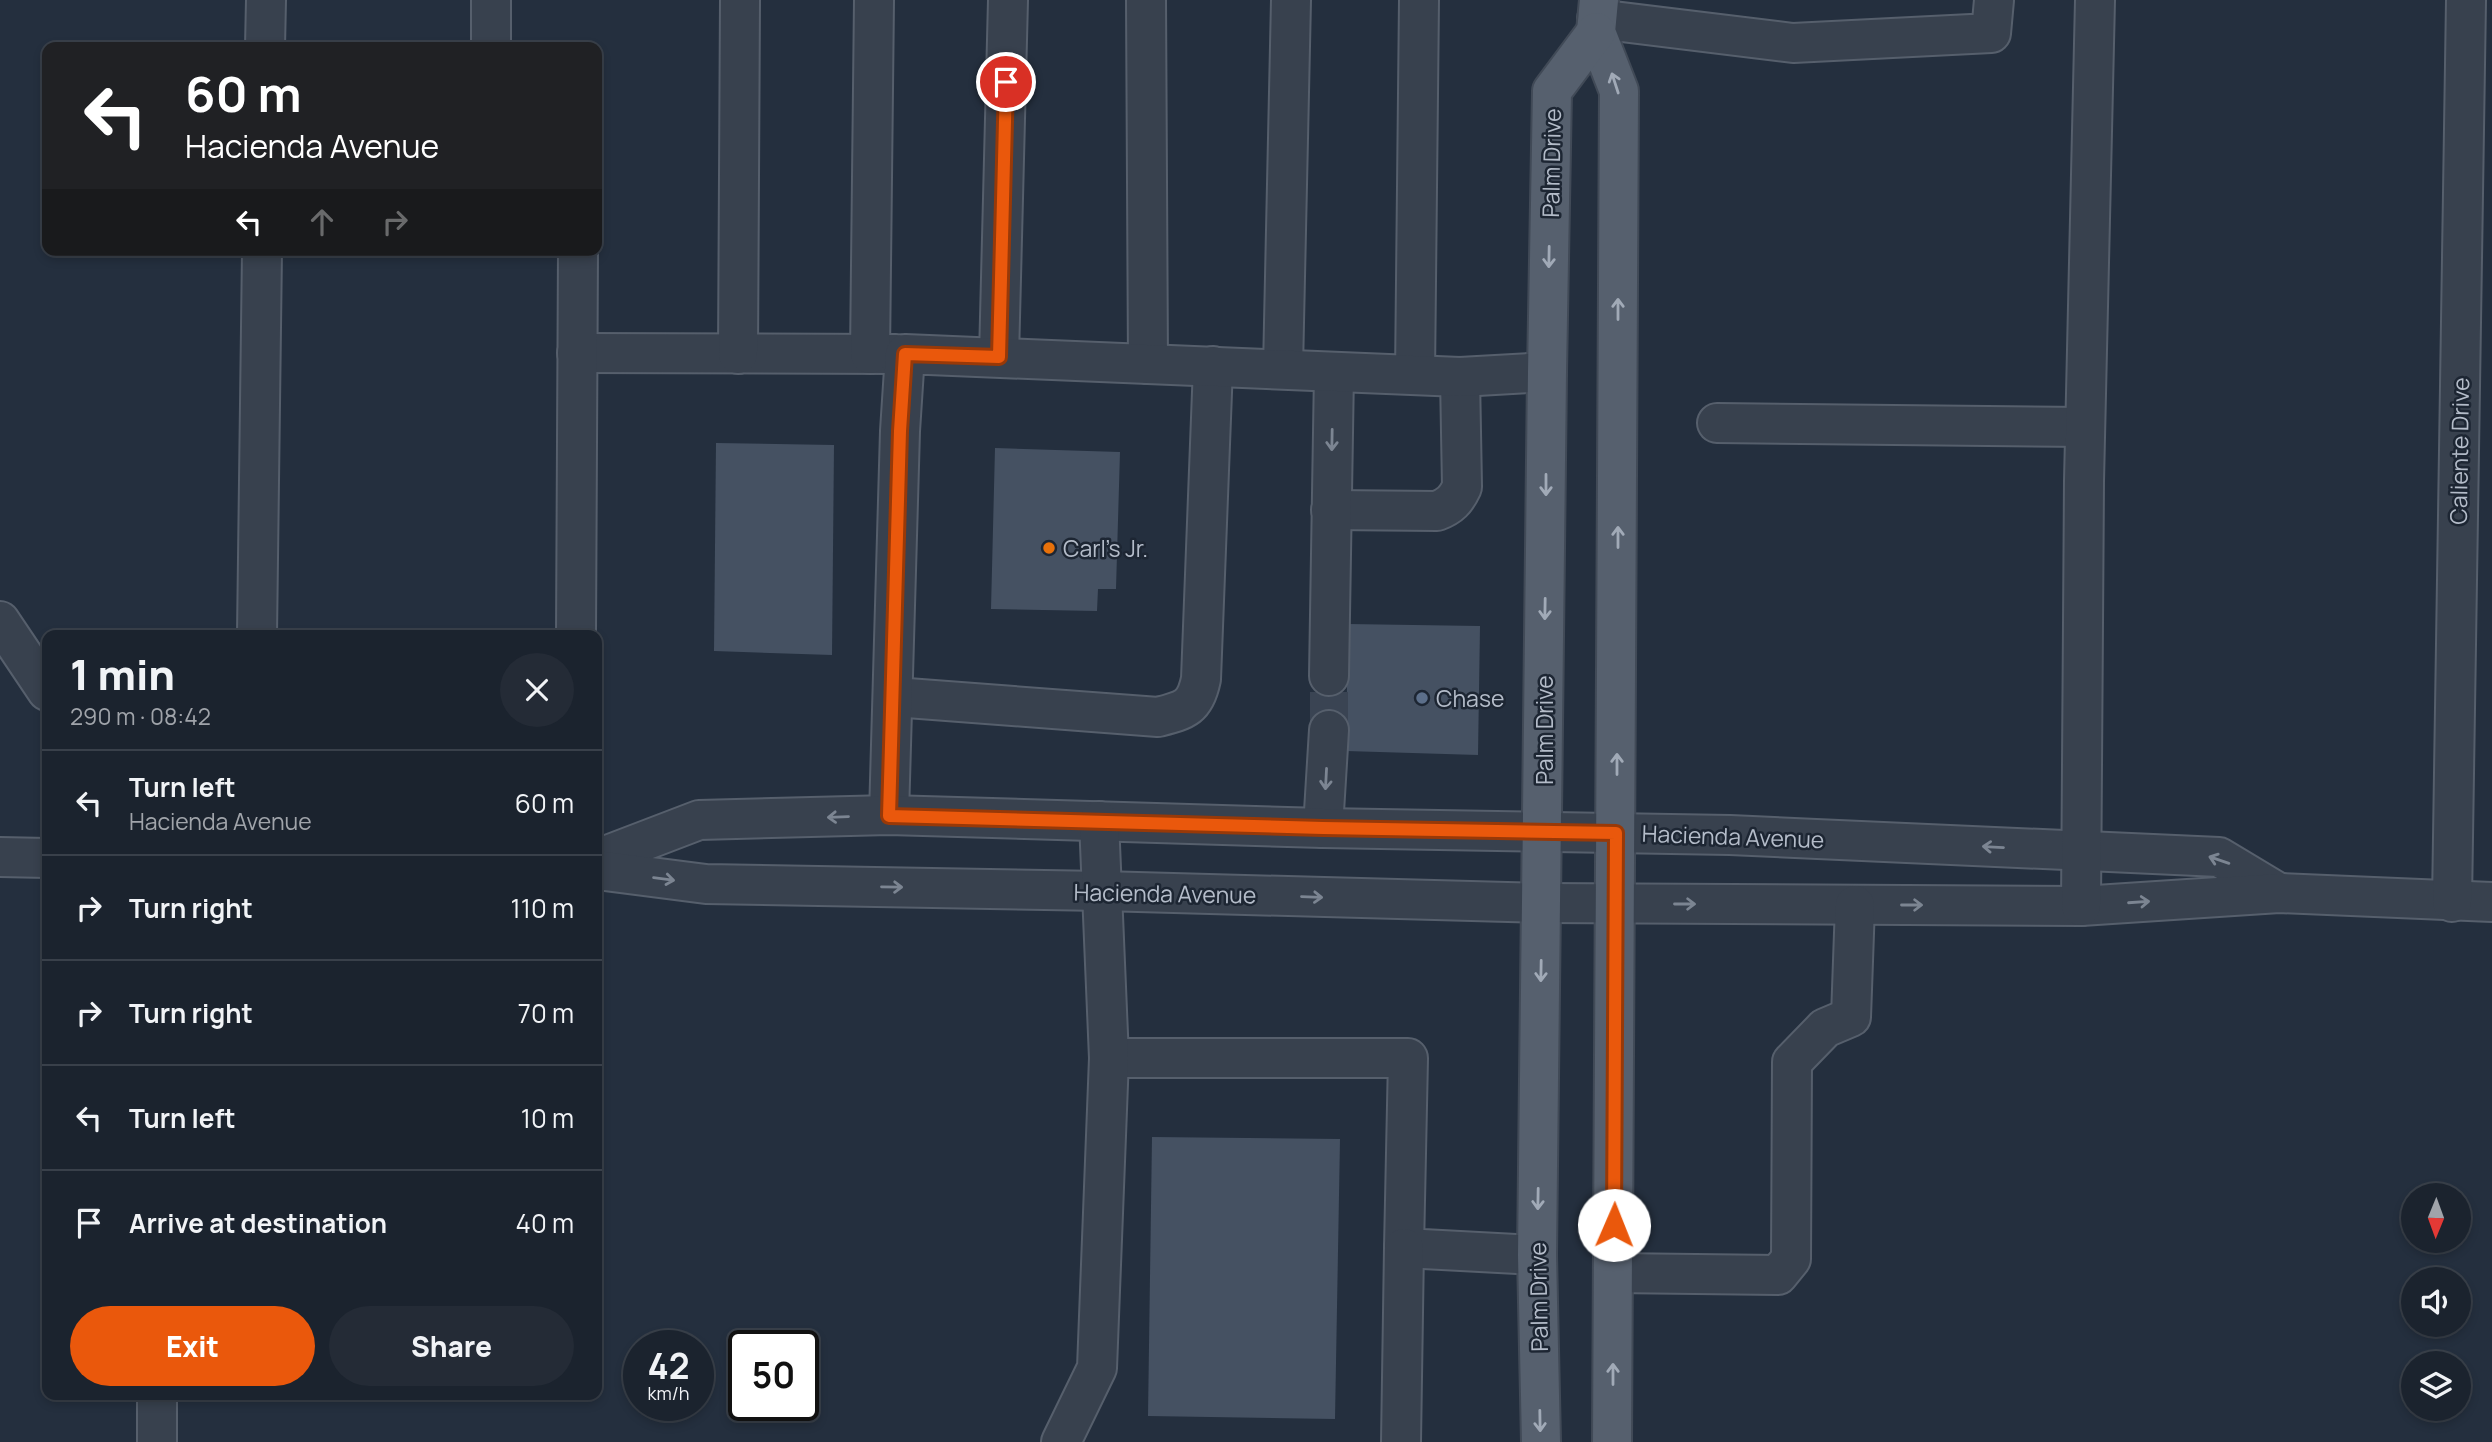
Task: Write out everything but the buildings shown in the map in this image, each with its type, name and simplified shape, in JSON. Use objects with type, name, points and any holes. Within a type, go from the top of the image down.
[{"type":"main road","name":"Palm Drive","points":[[1541,1442],[1537,1255],[1546,372],[1552,91],[1598,17]]},
{"type":"main road","points":[[1598,17],[1619,91],[1612,1442]]},
{"type":"street","points":[[265,42],[266,0]]},
{"type":"street","points":[[491,0],[491,42]]},
{"type":"street","points":[[737,354],[740,0]]},
{"type":"street","points":[[874,0],[887,354],[900,431],[889,816]]},
{"type":"street","points":[[999,357],[1008,0]]},
{"type":"street","points":[[1146,0],[1148,364]]},
{"type":"street","points":[[1283,369],[1291,0]]},
{"type":"street","points":[[1415,375],[1419,0]]},
{"type":"street","points":[[1598,17],[1793,43],[1991,33],[1994,0]]},
{"type":"street","points":[[2081,906],[2085,427],[2095,0]]},
{"type":"street","name":"Caliente Drive","points":[[2452,902],[2466,0]]},
{"type":"street","points":[[257,630],[262,256]]},
{"type":"street","points":[[576,630],[578,256]]},
{"type":"street","points":[[577,353],[999,357],[1460,377],[1546,372]]},
{"type":"street","points":[[894,697],[1158,717],[1179,711],[1197,697],[1201,679],[1213,366]]},
{"type":"street","points":[[1329,676],[1334,372]]},
{"type":"street","points":[[1331,510],[1437,511],[1448,507],[1457,498],[1462,487],[1460,377]]},
{"type":"street","points":[[1717,423],[2085,427]]},
{"type":"street","points":[[0,621],[42,684]]},
{"type":"street","points":[[1323,828],[1328,730]]},
{"type":"street","name":"Hacienda Avenue","points":[[602,857],[699,820],[889,816],[1323,828],[1744,835],[2218,857],[2279,892]]},
{"type":"street","points":[[1061,1442],[1097,1368],[1109,1058],[1099,821]]},
{"type":"street","points":[[0,857],[42,858]]},
{"type":"street","name":"Hacienda Avenue","points":[[602,871],[706,884],[1542,903],[2081,906],[2279,892],[2492,902]]},
{"type":"street","points":[[1613,1273],[1778,1275],[1791,1259],[1792,1062],[1825,1028],[1851,1017],[1855,905]]},
{"type":"street","points":[[1109,1058],[1408,1058],[1401,1442]]},
{"type":"street","points":[[1404,1248],[1537,1255]]},
{"type":"street","points":[[157,1400],[157,1442]]},
{"type":"tunnel","points":[[1329,676],[1329,730]]},
{"type":"place","name":"Carl's Jr.","points":[[1049,548]]},
{"type":"place","name":"Chase","points":[[1422,698]]},
{"type":"route","points":[[1006,82],[999,357],[905,354],[900,431],[889,816],[1616,833],[1614,1225]]}]
